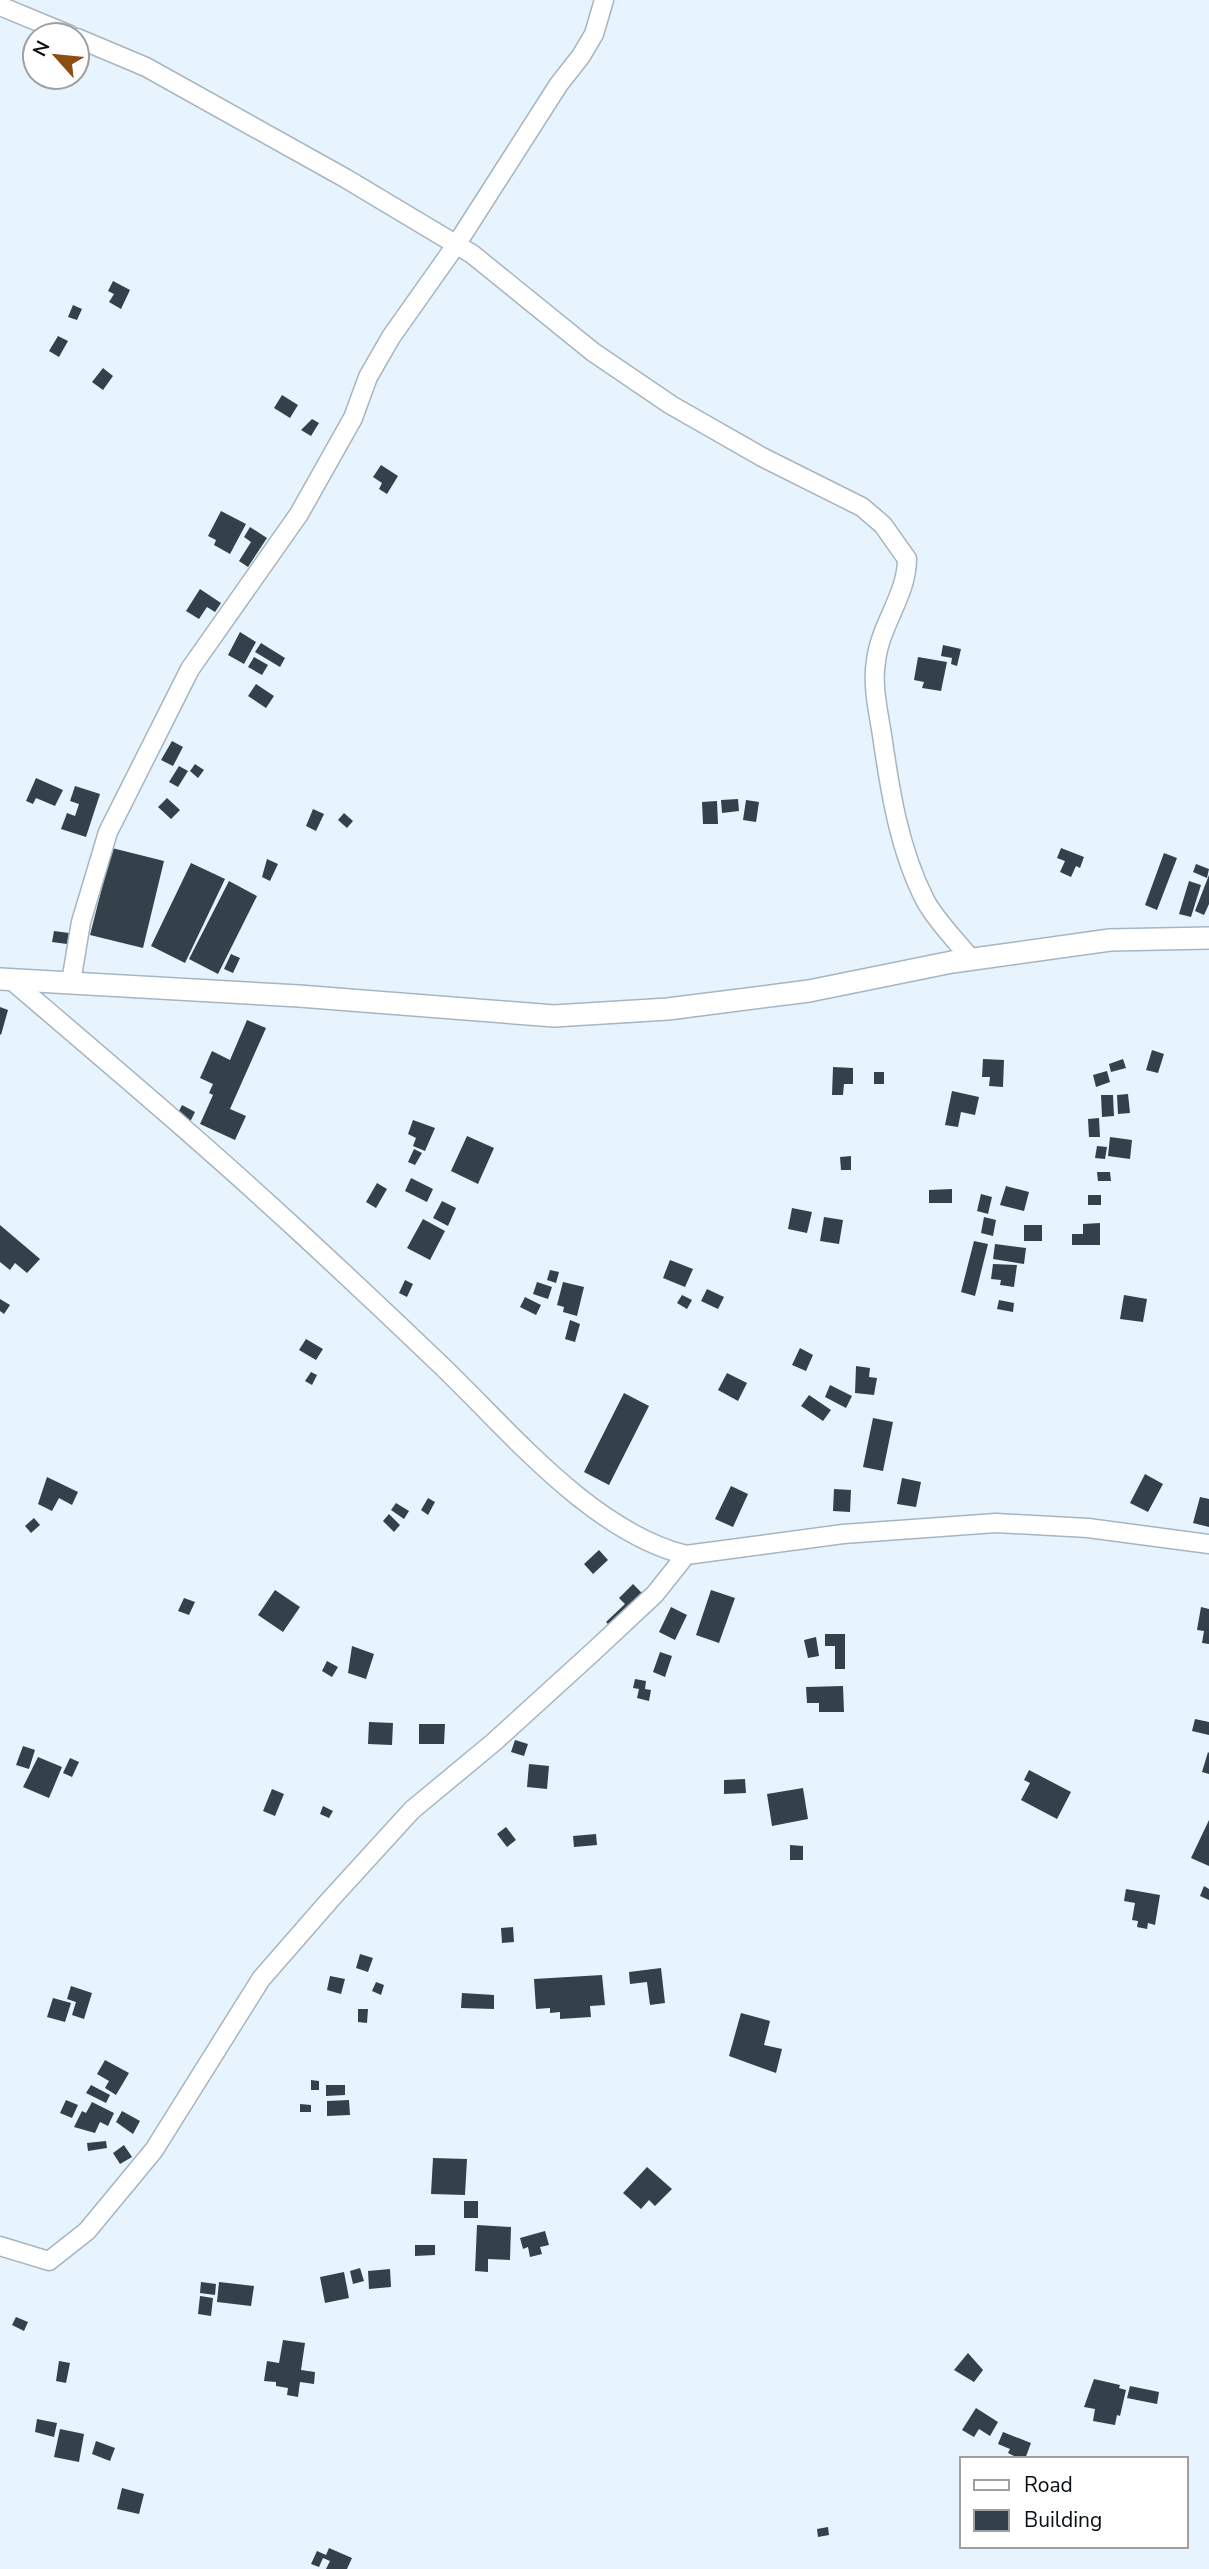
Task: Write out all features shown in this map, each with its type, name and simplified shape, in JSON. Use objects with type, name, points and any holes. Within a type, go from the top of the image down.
[{"type":"street","points":[[71,982],[81,922],[108,832],[157,731],[211,635],[299,514],[353,418],[368,377],[391,337],[456,245],[559,84],[581,56],[594,34],[604,0]]},
{"type":"street","points":[[0,6],[36,21]]},
{"type":"street","points":[[91,44],[146,67],[345,178],[456,245],[483,263],[593,352],[671,405],[762,457],[862,507],[897,542],[908,559],[907,572],[882,631],[874,684],[891,793],[916,883],[927,904],[971,959]]},
{"type":"street","points":[[5,979],[554,1016],[668,1009],[809,991],[971,959],[1110,940],[1209,938]]},
{"type":"street","points":[[5,979],[232,1169],[401,1326],[558,1479],[606,1516],[660,1549],[686,1555],[843,1534],[996,1522],[1088,1528],[1209,1544]]},
{"type":"street","points":[[0,2246],[49,2261],[87,2231],[154,2150],[261,1979],[320,1911],[412,1810],[494,1742],[594,1651],[655,1594],[686,1555]]},
{"type":"building","points":[[113,281],[130,290],[121,309],[109,302],[114,294],[108,291]]},
{"type":"building","points":[[73,305],[82,309],[77,320],[68,317]]},
{"type":"building","points":[[58,336],[68,341],[59,357],[49,351]]},
{"type":"building","points":[[103,368],[113,376],[103,390],[92,382]]},
{"type":"building","points":[[282,395],[298,405],[290,418],[274,408]]},
{"type":"building","points":[[312,419],[319,423],[311,436],[301,430]]},
{"type":"building","points":[[381,465],[398,476],[387,494],[379,489],[382,483],[373,477]]},
{"type":"building","points":[[221,511],[246,524],[230,554],[214,545],[216,540],[208,536]]},
{"type":"building","points":[[250,527],[267,538],[248,567],[239,561],[251,542],[244,537]]},
{"type":"building","points":[[200,589],[221,603],[215,612],[207,607],[199,619],[186,611]]},
{"type":"building","points":[[240,632],[256,642],[244,664],[228,655]]},
{"type":"building","points":[[261,643],[285,658],[280,667],[255,652]]},
{"type":"building","points":[[943,645],[961,649],[957,666],[951,664],[952,658],[941,656]]},
{"type":"building","points":[[254,657],[268,665],[262,675],[248,667]]},
{"type":"building","points":[[918,657],[947,662],[941,691],[922,688],[924,682],[914,680]]},
{"type":"building","points":[[256,684],[274,696],[266,708],[248,696]]},
{"type":"building","points":[[172,741],[183,747],[173,766],[161,760]]},
{"type":"building","points":[[195,764],[204,770],[198,778],[190,771]]},
{"type":"building","points":[[179,766],[188,771],[178,787],[169,782]]},
{"type":"building","points":[[36,778],[63,790],[55,806],[36,798],[33,804],[26,801]]},
{"type":"building","points":[[75,786],[100,794],[86,837],[61,829],[67,813],[75,816],[79,804],[70,801]]},
{"type":"building","points":[[167,798],[180,810],[171,819],[158,807]]},
{"type":"building","points":[[738,799],[739,811],[722,813],[721,800]]},
{"type":"building","points":[[746,800],[759,802],[756,822],[743,820]]},
{"type":"building","points":[[717,801],[718,824],[703,824],[702,802]]},
{"type":"building","points":[[313,809],[324,814],[316,831],[306,826]]},
{"type":"building","points":[[344,813],[353,821],[347,828],[338,820]]},
{"type":"building","points":[[112,848],[164,861],[143,948],[90,935]]},
{"type":"building","points":[[1061,848],[1084,857],[1080,868],[1076,866],[1071,877],[1060,872],[1065,861],[1057,858]]},
{"type":"building","points":[[1164,853],[1177,858],[1157,910],[1145,905]]},
{"type":"building","points":[[267,859],[278,864],[270,881],[262,877]]},
{"type":"building","points":[[191,863],[225,879],[185,963],[151,946]]},
{"type":"building","points":[[1196,864],[1209,869],[1207,878],[1193,872]]},
{"type":"building","points":[[1209,875],[1209,904],[1204,915],[1195,911]]},
{"type":"building","points":[[229,881],[257,896],[218,974],[189,959]]},
{"type":"building","points":[[1189,881],[1201,885],[1191,917],[1179,914]]},
{"type":"building","points":[[54,931],[69,933],[67,944],[52,942]]},
{"type":"building","points":[[231,954],[240,958],[233,973],[224,969]]},
{"type":"building","points":[[0,1007],[8,1010],[1,1035],[0,1034]]},
{"type":"building","points":[[247,1020],[266,1028],[230,1109],[246,1116],[235,1140],[200,1124],[213,1095],[209,1093],[213,1084],[200,1078],[212,1051],[230,1060]]},
{"type":"building","points":[[1152,1050],[1164,1054],[1158,1073],[1146,1070]]},
{"type":"building","points":[[983,1059],[1004,1060],[1003,1087],[989,1086],[990,1077],[982,1077]]},
{"type":"building","points":[[1123,1059],[1126,1068],[1111,1072],[1109,1064]]},
{"type":"building","points":[[833,1067],[853,1068],[853,1084],[844,1084],[843,1095],[832,1095]]},
{"type":"building","points":[[1107,1071],[1110,1082],[1096,1087],[1093,1075]]},
{"type":"building","points":[[874,1072],[884,1072],[884,1084],[874,1084]]},
{"type":"building","points":[[952,1091],[979,1097],[975,1115],[961,1112],[958,1127],[945,1125]]},
{"type":"building","points":[[1128,1094],[1130,1113],[1118,1114],[1117,1095]]},
{"type":"building","points":[[1101,1095],[1113,1095],[1114,1116],[1102,1117]]},
{"type":"building","points":[[182,1105],[195,1112],[190,1122],[177,1115]]},
{"type":"building","points":[[1099,1118],[1100,1137],[1089,1137],[1088,1119]]},
{"type":"building","points":[[413,1120],[435,1128],[425,1151],[413,1146],[416,1138],[408,1134]]},
{"type":"building","points":[[467,1136],[494,1148],[478,1184],[451,1171]]},
{"type":"building","points":[[1110,1137],[1132,1140],[1130,1159],[1108,1156]]},
{"type":"building","points":[[1097,1146],[1107,1147],[1105,1159],[1095,1158]]},
{"type":"building","points":[[414,1149],[422,1153],[415,1165],[408,1162]]},
{"type":"building","points":[[851,1156],[851,1170],[841,1170],[840,1157]]},
{"type":"building","points":[[1097,1172],[1110,1172],[1111,1181],[1098,1181]]},
{"type":"building","points":[[411,1178],[433,1189],[427,1202],[405,1191]]},
{"type":"building","points":[[377,1183],[387,1189],[376,1208],[366,1202]]},
{"type":"building","points":[[1006,1186],[1029,1192],[1024,1211],[1000,1205]]},
{"type":"building","points":[[952,1189],[952,1203],[929,1203],[929,1190]]},
{"type":"building","points":[[981,1194],[992,1197],[988,1214],[977,1211]]},
{"type":"building","points":[[1088,1195],[1101,1195],[1101,1205],[1088,1205]]},
{"type":"building","points":[[442,1201],[456,1208],[448,1226],[433,1218]]},
{"type":"building","points":[[792,1208],[812,1212],[807,1233],[788,1229]]},
{"type":"building","points":[[824,1217],[843,1220],[839,1244],[820,1241]]},
{"type":"building","points":[[984,1217],[996,1220],[993,1236],[981,1233]]},
{"type":"building","points":[[423,1219],[445,1231],[430,1260],[407,1248]]},
{"type":"building","points":[[1100,1223],[1100,1245],[1072,1245],[1072,1234],[1083,1234],[1083,1224]]},
{"type":"building","points":[[0,1225],[40,1259],[27,1273],[15,1263],[10,1270],[0,1262]]},
{"type":"building","points":[[1024,1225],[1042,1225],[1042,1241],[1024,1241]]},
{"type":"building","points":[[974,1241],[988,1244],[975,1296],[961,1292]]},
{"type":"building","points":[[995,1244],[1026,1248],[1024,1264],[993,1259]]},
{"type":"building","points":[[670,1260],[693,1269],[685,1287],[663,1278]]},
{"type":"building","points":[[993,1264],[1017,1265],[1014,1287],[1000,1285],[1001,1280],[991,1279]]},
{"type":"building","points":[[550,1270],[559,1272],[556,1283],[547,1280]]},
{"type":"building","points":[[405,1280],[413,1284],[407,1297],[399,1293]]},
{"type":"building","points":[[537,1282],[552,1287],[548,1299],[533,1294]]},
{"type":"building","points":[[563,1282],[584,1287],[577,1316],[563,1312],[564,1307],[557,1305]]},
{"type":"building","points":[[707,1289],[724,1297],[718,1309],[701,1301]]},
{"type":"building","points":[[682,1295],[692,1300],[687,1309],[677,1303]]},
{"type":"building","points":[[1124,1295],[1147,1299],[1143,1322],[1120,1319]]},
{"type":"building","points":[[525,1297],[541,1305],[536,1315],[520,1307]]},
{"type":"building","points":[[0,1299],[10,1305],[4,1314],[0,1311]]},
{"type":"building","points":[[999,1300],[1014,1303],[1013,1312],[997,1309]]},
{"type":"building","points":[[570,1320],[580,1324],[575,1342],[565,1339]]},
{"type":"building","points":[[306,1339],[323,1349],[316,1360],[299,1350]]},
{"type":"building","points":[[800,1348],[813,1355],[806,1371],[792,1365]]},
{"type":"building","points":[[856,1366],[870,1368],[869,1377],[877,1378],[874,1395],[855,1393]]},
{"type":"building","points":[[311,1372],[317,1375],[312,1385],[305,1381]]},
{"type":"building","points":[[727,1373],[747,1383],[738,1401],[718,1390]]},
{"type":"building","points":[[830,1385],[852,1396],[846,1408],[825,1397]]},
{"type":"building","points":[[624,1393],[649,1406],[609,1485],[584,1472]]},
{"type":"building","points":[[809,1395],[831,1410],[823,1421],[801,1406]]},
{"type":"building","points":[[873,1418],[893,1422],[883,1471],[863,1467]]},
{"type":"building","points":[[1145,1474],[1163,1484],[1148,1512],[1130,1503]]},
{"type":"building","points":[[47,1477],[78,1492],[72,1505],[59,1498],[52,1511],[38,1504]]},
{"type":"building","points":[[902,1478],[921,1482],[916,1507],[897,1504]]},
{"type":"building","points":[[731,1486],[748,1494],[733,1527],[715,1519]]},
{"type":"building","points":[[834,1489],[851,1490],[850,1512],[833,1511]]},
{"type":"building","points":[[1200,1497],[1209,1499],[1209,1527],[1193,1523]]},
{"type":"building","points":[[428,1498],[435,1502],[428,1515],[421,1510]]},
{"type":"building","points":[[396,1503],[409,1511],[404,1519],[391,1510]]},
{"type":"building","points":[[389,1514],[400,1525],[394,1532],[383,1521]]},
{"type":"building","points":[[34,1518],[40,1525],[31,1533],[25,1526]]},
{"type":"building","points":[[599,1550],[608,1560],[593,1574],[584,1564]]},
{"type":"building","points":[[633,1584],[645,1596],[612,1628],[606,1622],[625,1604],[619,1598]]},
{"type":"building","points":[[275,1590],[300,1607],[283,1632],[258,1615]]},
{"type":"building","points":[[711,1590],[735,1598],[719,1643],[696,1635]]},
{"type":"building","points":[[184,1598],[195,1602],[189,1615],[178,1611]]},
{"type":"building","points":[[671,1607],[687,1615],[675,1640],[659,1632]]},
{"type":"building","points":[[1201,1607],[1209,1609],[1209,1644],[1202,1643],[1204,1631],[1197,1630]]},
{"type":"building","points":[[825,1634],[845,1634],[845,1669],[835,1669],[835,1646],[825,1646]]},
{"type":"building","points":[[816,1637],[819,1656],[808,1658],[804,1640]]},
{"type":"building","points":[[352,1646],[374,1654],[366,1679],[348,1673]]},
{"type":"building","points":[[660,1652],[672,1656],[665,1677],[653,1672]]},
{"type":"building","points":[[327,1661],[338,1667],[332,1677],[322,1671]]},
{"type":"building","points":[[635,1679],[646,1681],[645,1689],[651,1690],[649,1701],[637,1698],[639,1689],[633,1688]]},
{"type":"building","points":[[843,1686],[844,1712],[819,1712],[819,1703],[807,1703],[806,1687]]},
{"type":"building","points":[[1195,1719],[1209,1722],[1209,1735],[1192,1731]]},
{"type":"building","points":[[369,1722],[393,1723],[392,1745],[368,1744]]},
{"type":"building","points":[[419,1724],[445,1724],[444,1744],[419,1744]]},
{"type":"building","points":[[515,1740],[528,1744],[524,1756],[511,1752]]},
{"type":"building","points":[[23,1746],[35,1750],[29,1769],[16,1765]]},
{"type":"building","points":[[1209,1753],[1209,1774],[1202,1772]]},
{"type":"building","points":[[38,1757],[62,1767],[49,1798],[23,1787]]},
{"type":"building","points":[[70,1758],[79,1762],[72,1777],[63,1773]]},
{"type":"building","points":[[529,1764],[549,1766],[547,1789],[527,1787]]},
{"type":"building","points":[[1029,1770],[1071,1792],[1057,1819],[1021,1800],[1030,1783],[1024,1780]]},
{"type":"building","points":[[745,1779],[746,1793],[724,1794],[724,1780]]},
{"type":"building","points":[[803,1788],[808,1819],[772,1826],[767,1794]]},
{"type":"building","points":[[272,1789],[284,1794],[275,1816],[263,1811]]},
{"type":"building","points":[[323,1806],[333,1811],[329,1818],[320,1814]]},
{"type":"building","points":[[1209,1820],[1209,1866],[1191,1858]]},
{"type":"building","points":[[506,1827],[516,1840],[507,1847],[497,1834]]},
{"type":"building","points":[[596,1834],[597,1845],[574,1847],[573,1836]]},
{"type":"building","points":[[790,1845],[803,1846],[803,1860],[790,1860]]},
{"type":"building","points":[[1204,1886],[1209,1889],[1209,1900],[1200,1896]]},
{"type":"building","points":[[1126,1889],[1160,1895],[1155,1925],[1148,1923],[1147,1929],[1137,1927],[1138,1921],[1132,1920],[1135,1903],[1124,1901]]},
{"type":"building","points":[[513,1927],[514,1942],[502,1943],[501,1928]]},
{"type":"building","points":[[360,1954],[373,1958],[368,1972],[356,1968]]},
{"type":"building","points":[[661,1968],[665,2003],[650,2005],[647,1982],[630,1984],[629,1972]]},
{"type":"building","points":[[602,1975],[605,2005],[590,2006],[591,2017],[560,2019],[560,2012],[550,2013],[550,2008],[536,2009],[534,1979]]},
{"type":"building","points":[[330,1976],[345,1979],[341,1994],[327,1990]]},
{"type":"building","points":[[376,1982],[384,1985],[381,1995],[372,1991]]},
{"type":"building","points":[[71,1986],[92,1993],[84,2019],[72,2015],[76,2002],[67,1999]]},
{"type":"building","points":[[462,1993],[494,1995],[494,2009],[461,2008]]},
{"type":"building","points":[[53,1998],[71,2003],[65,2022],[47,2017]]},
{"type":"building","points":[[358,2009],[368,2009],[367,2023],[358,2022]]},
{"type":"building","points":[[741,2013],[770,2021],[764,2045],[782,2049],[776,2073],[729,2056]]},
{"type":"building","points":[[105,2060],[129,2073],[116,2095],[105,2088],[109,2081],[97,2074]]},
{"type":"building","points":[[311,2080],[319,2081],[319,2090],[311,2090]]},
{"type":"building","points":[[91,2085],[110,2095],[106,2103],[86,2093]]},
{"type":"building","points":[[326,2085],[345,2085],[345,2095],[326,2096]]},
{"type":"building","points":[[66,2100],[78,2105],[72,2118],[60,2113]]},
{"type":"building","points":[[349,2100],[350,2115],[327,2116],[327,2101]]},
{"type":"building","points":[[92,2102],[114,2113],[108,2126],[100,2122],[95,2133],[74,2127],[82,2111],[86,2113]]},
{"type":"building","points":[[300,2104],[311,2105],[311,2112],[300,2112]]},
{"type":"building","points":[[122,2111],[140,2121],[133,2134],[116,2122]]},
{"type":"building","points":[[106,2141],[107,2148],[88,2151],[87,2143]]},
{"type":"building","points":[[124,2145],[132,2157],[120,2164],[113,2153]]},
{"type":"building","points":[[433,2158],[467,2159],[465,2195],[431,2194]]},
{"type":"building","points":[[647,2167],[672,2189],[655,2206],[649,2200],[641,2209],[623,2193]]},
{"type":"building","points":[[464,2201],[478,2201],[478,2218],[464,2218]]},
{"type":"building","points":[[477,2225],[511,2227],[510,2260],[488,2259],[488,2272],[475,2271]]},
{"type":"building","points":[[545,2231],[549,2245],[540,2247],[542,2254],[530,2257],[528,2247],[523,2249],[520,2238]]},
{"type":"building","points":[[415,2245],[435,2245],[435,2255],[415,2256]]},
{"type":"building","points":[[360,2268],[364,2281],[353,2284],[350,2271]]},
{"type":"building","points":[[390,2269],[391,2287],[369,2289],[368,2271]]},
{"type":"building","points":[[344,2272],[349,2298],[325,2303],[320,2277]]},
{"type":"building","points":[[201,2282],[216,2284],[215,2295],[200,2293]]},
{"type":"building","points":[[219,2282],[254,2286],[251,2306],[217,2302]]},
{"type":"building","points":[[200,2296],[213,2298],[211,2316],[198,2314]]},
{"type":"building","points":[[16,2317],[28,2322],[24,2331],[12,2325]]},
{"type":"building","points":[[283,2340],[305,2343],[301,2370],[315,2372],[314,2384],[300,2382],[298,2397],[287,2395],[288,2388],[276,2386],[276,2382],[264,2381],[267,2361],[279,2363]]},
{"type":"building","points":[[968,2353],[983,2370],[974,2382],[954,2370]]},
{"type":"building","points":[[59,2361],[70,2363],[66,2383],[56,2381]]},
{"type":"building","points":[[1094,2379],[1120,2385],[1119,2388],[1126,2390],[1115,2425],[1093,2421],[1095,2409],[1084,2407]]},
{"type":"building","points":[[1130,2386],[1159,2392],[1157,2404],[1127,2398]]},
{"type":"building","points":[[976,2408],[998,2422],[990,2436],[979,2429],[974,2437],[962,2430]]},
{"type":"building","points":[[37,2419],[57,2423],[54,2437],[35,2432]]},
{"type":"building","points":[[60,2429],[84,2434],[79,2462],[54,2457]]},
{"type":"building","points":[[1003,2432],[1031,2443],[1026,2457],[1014,2457],[1008,2453],[1010,2449],[998,2444]]},
{"type":"building","points":[[96,2441],[115,2448],[110,2461],[92,2454]]},
{"type":"building","points":[[122,2488],[144,2494],[139,2514],[117,2509]]},
{"type":"building","points":[[828,2527],[829,2535],[818,2537],[817,2529]]},
{"type":"building","points":[[329,2548],[352,2558],[347,2569],[326,2569],[330,2561],[323,2558],[319,2567],[311,2564],[317,2551],[326,2555]]}]
